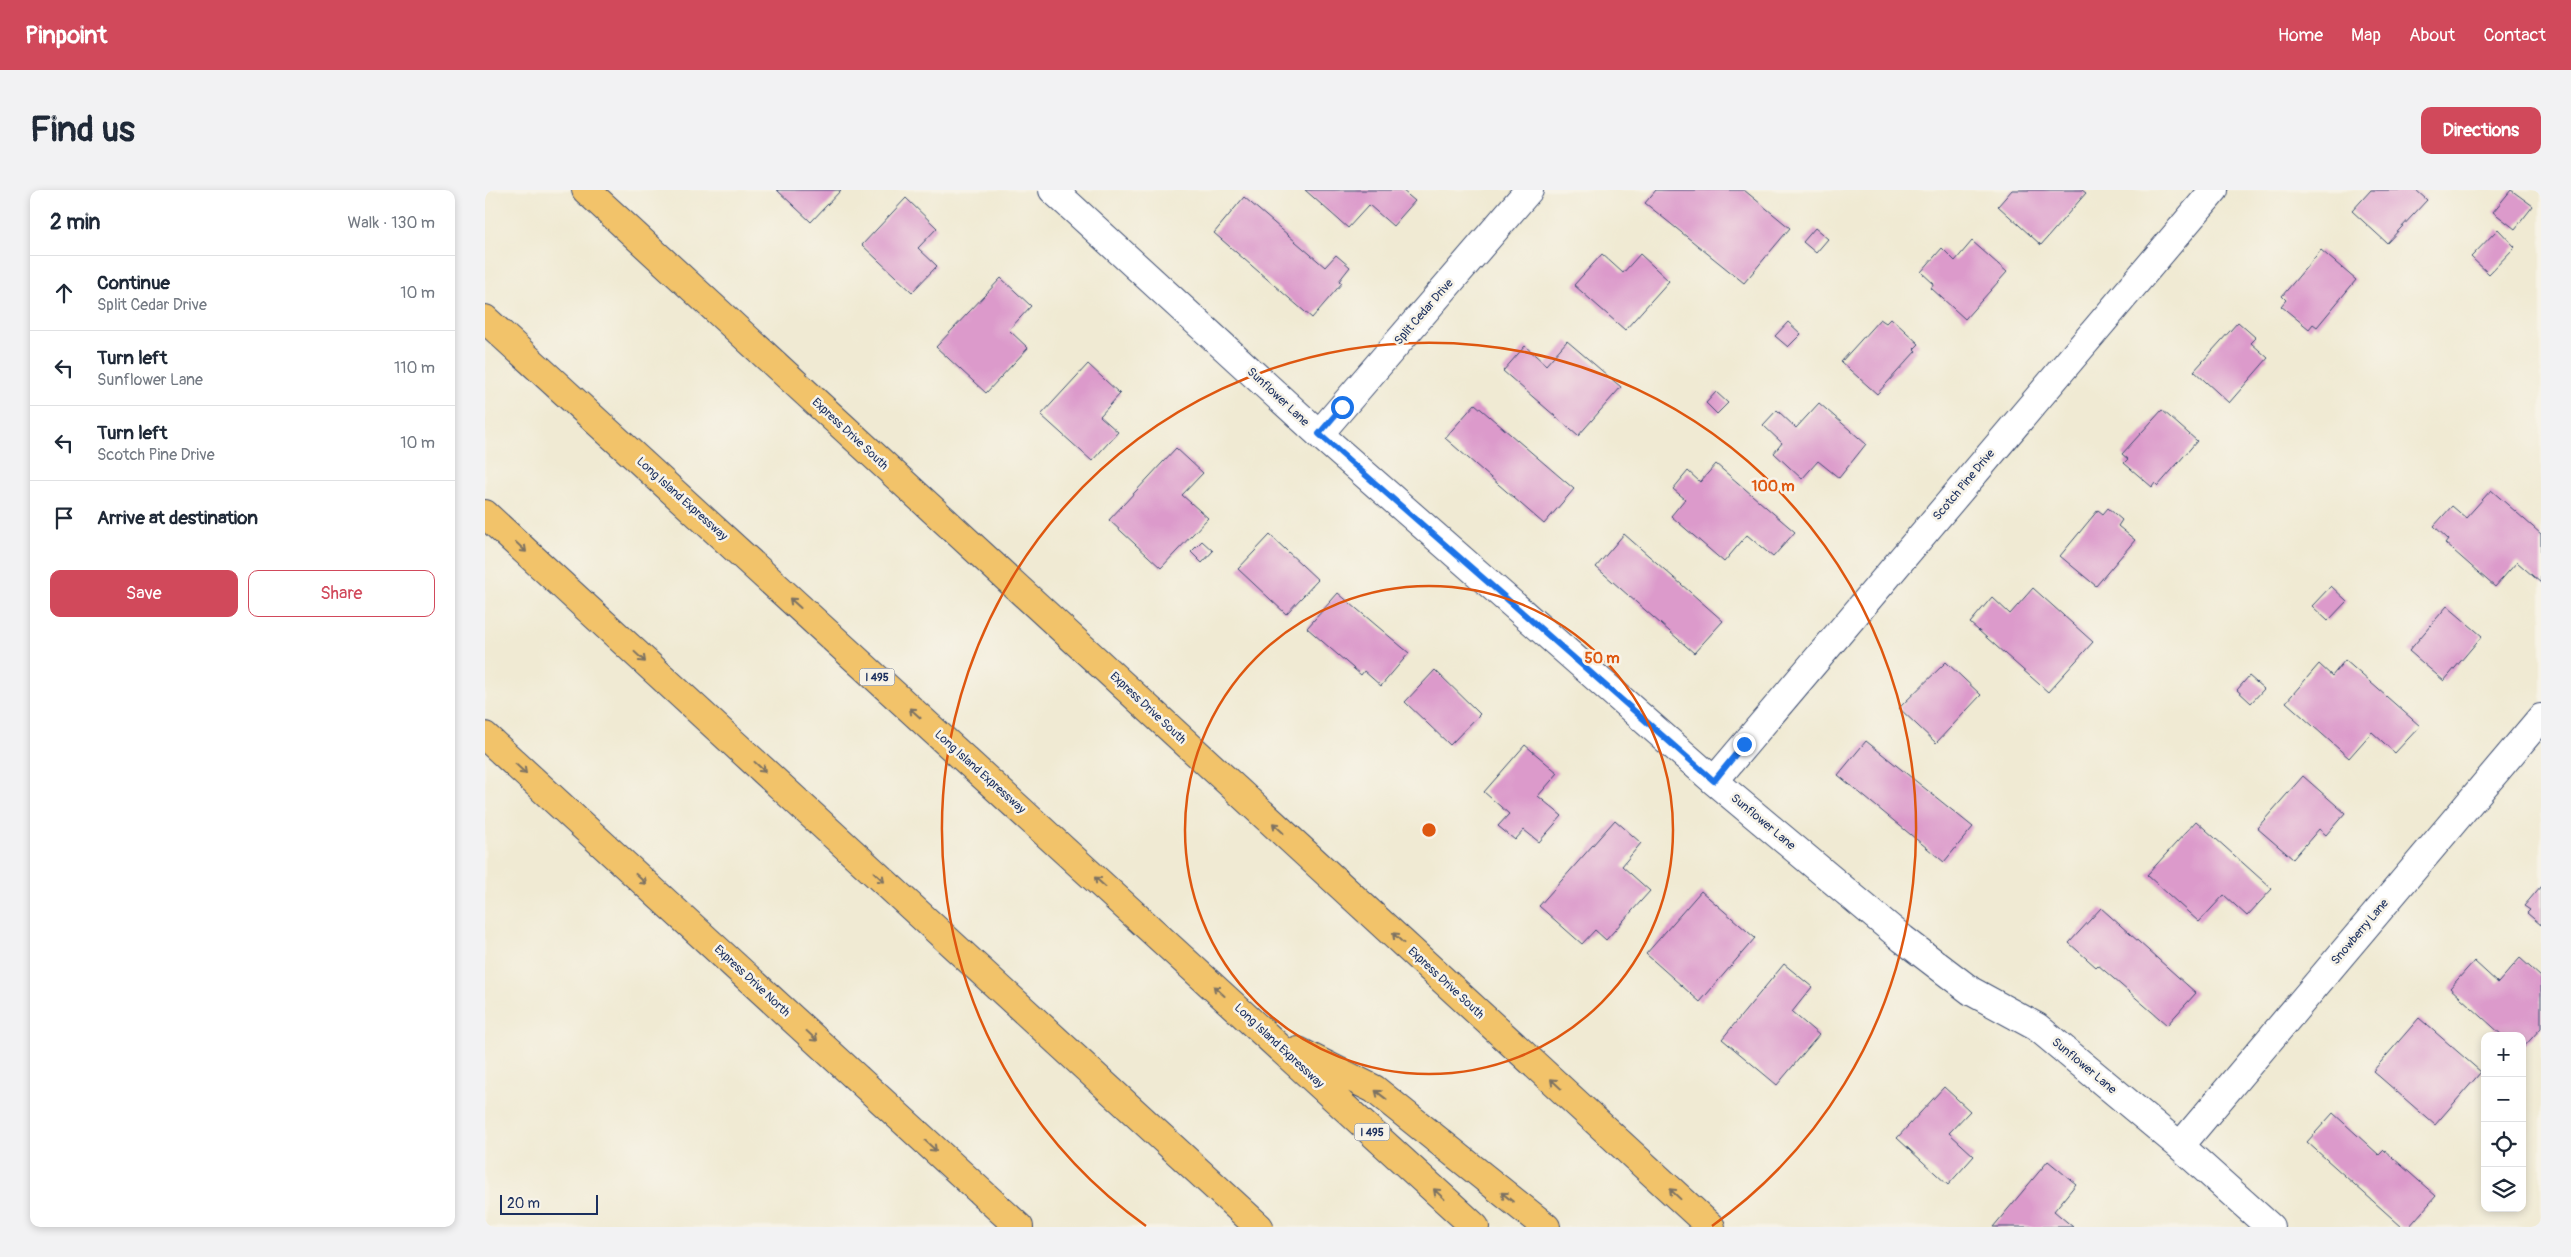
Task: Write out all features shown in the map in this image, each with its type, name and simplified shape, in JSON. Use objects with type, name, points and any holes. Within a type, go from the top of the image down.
[{"type":"main road","name":"Express Drive South","points":[[585,190],[1711,1227]]},
{"type":"main road","name":"Long Island Expressway","points":[[485,318],[1475,1227]]},
{"type":"main road","points":[[485,514],[1259,1227]]},
{"type":"main road","name":"Express Drive North","points":[[485,736],[1019,1227]]},
{"type":"main road","points":[[1268,1036],[1374,1089],[1546,1227]]},
{"type":"street","name":"Sunflower Lane","points":[[1053,190],[1319,434],[1714,781],[1903,939],[1971,991],[2037,1027],[2180,1146],[2270,1227]]},
{"type":"street","name":"Split Cedar Drive","points":[[1319,434],[1529,190]]},
{"type":"street","name":"Scotch Pine Drive","points":[[1714,781],[2213,190]]},
{"type":"street","name":"Snowberry Lane","points":[[2180,1146],[2541,718]]},
{"type":"building","points":[[777,190],[841,190],[811,222]]},
{"type":"building","points":[[1305,190],[1402,190],[1415,201],[1393,226],[1369,205],[1348,228]]},
{"type":"building","points":[[1656,190],[1744,190],[1790,228],[1744,283],[1645,203]]},
{"type":"building","points":[[2012,190],[2082,190],[2086,193],[2041,245],[1998,206]]},
{"type":"building","points":[[2371,190],[2416,190],[2427,200],[2387,243],[2352,211]]},
{"type":"building","points":[[2511,190],[2533,206],[2515,229],[2493,212]]},
{"type":"building","points":[[1244,197],[1325,267],[1336,255],[1350,267],[1339,281],[1342,283],[1312,318],[1214,233]]},
{"type":"building","points":[[906,198],[937,228],[918,248],[937,266],[912,292],[862,245]]},
{"type":"building","points":[[1815,228],[1828,239],[1816,253],[1803,242]]},
{"type":"building","points":[[2498,229],[2515,247],[2489,274],[2471,257]]},
{"type":"building","points":[[1972,241],[2007,272],[1965,319],[1931,288],[1934,284],[1921,272],[1942,248],[1955,261]]},
{"type":"building","points":[[2321,250],[2356,280],[2317,327],[2313,324],[2309,329],[2281,306],[2286,300],[2282,296]]},
{"type":"building","points":[[1602,254],[1623,273],[1640,254],[1669,281],[1625,330],[1574,285]]},
{"type":"building","points":[[1001,278],[1031,306],[1009,330],[1028,348],[986,393],[936,347]]},
{"type":"building","points":[[1891,318],[1919,344],[1914,349],[1916,351],[1877,394],[1841,362],[1880,319],[1886,323]]},
{"type":"building","points":[[1788,322],[1801,334],[1788,347],[1775,336]]},
{"type":"building","points":[[2238,322],[2256,338],[2251,343],[2268,358],[2229,403],[2194,371]]},
{"type":"building","points":[[1567,341],[1621,387],[1578,436],[1503,371],[1525,346],[1546,365]]},
{"type":"building","points":[[1088,364],[1120,394],[1100,416],[1118,432],[1092,461],[1041,415]]},
{"type":"building","points":[[1716,392],[1728,403],[1717,414],[1706,403]]},
{"type":"building","points":[[1819,403],[1866,444],[1839,478],[1818,461],[1802,479],[1774,453],[1782,443],[1763,425],[1777,410],[1796,428]]},
{"type":"building","points":[[1475,404],[1574,489],[1544,524],[1445,438]]},
{"type":"building","points":[[2162,410],[2197,441],[2158,486],[2155,483],[2152,487],[2124,463],[2128,459],[2122,454]]},
{"type":"building","points":[[1176,448],[1203,473],[1182,495],[1208,518],[1161,568],[1109,520]]},
{"type":"building","points":[[1716,464],[1795,532],[1773,557],[1747,535],[1724,562],[1671,516],[1685,499],[1673,489],[1688,471],[1700,482]]},
{"type":"building","points":[[2491,490],[2541,534],[2541,583],[2517,562],[2495,587],[2445,543],[2448,539],[2434,526],[2452,506],[2466,518]]},
{"type":"building","points":[[2108,508],[2122,520],[2118,526],[2135,540],[2096,586],[2060,556],[2098,510],[2103,514]]},
{"type":"building","points":[[1624,534],[1723,621],[1694,653],[1596,567]]},
{"type":"building","points":[[1270,535],[1318,580],[1286,614],[1238,569]]},
{"type":"building","points":[[1202,541],[1213,551],[1202,563],[1191,552]]},
{"type":"building","points":[[2331,586],[2347,601],[2328,621],[2312,606]]},
{"type":"building","points":[[2033,588],[2093,642],[2048,692],[1970,623],[1992,597],[2010,614]]},
{"type":"building","points":[[1338,593],[1409,653],[1381,686],[1364,671],[1361,675],[1307,628]]},
{"type":"building","points":[[2447,606],[2482,636],[2444,681],[2409,651]]},
{"type":"building","points":[[2345,660],[2420,726],[2395,753],[2372,732],[2349,758],[2286,702],[2319,664],[2332,676]]},
{"type":"building","points":[[1946,662],[1981,695],[1936,743],[1899,708]]},
{"type":"building","points":[[1435,670],[1480,714],[1450,745],[1405,702]]},
{"type":"building","points":[[2249,676],[2264,689],[2251,703],[2237,690]]},
{"type":"building","points":[[1866,741],[1973,827],[1944,862],[1838,775]]},
{"type":"building","points":[[1525,745],[1558,773],[1538,796],[1562,816],[1539,842],[1524,830],[1515,840],[1498,826],[1509,814],[1484,792]]},
{"type":"building","points":[[2303,776],[2345,813],[2326,835],[2319,829],[2293,859],[2257,828]]},
{"type":"building","points":[[1615,820],[1641,843],[1622,866],[1650,891],[1606,940],[1595,930],[1582,944],[1539,906]]},
{"type":"building","points":[[2196,821],[2272,889],[2247,916],[2224,895],[2199,922],[2147,875]]},
{"type":"building","points":[[2541,886],[2541,925],[2527,913],[2530,910],[2524,906]]},
{"type":"building","points":[[1701,891],[1755,938],[1700,1002],[1646,954]]},
{"type":"building","points":[[2101,908],[2196,993],[2167,1025],[2098,965],[2096,967],[2069,943]]},
{"type":"building","points":[[2520,958],[2541,977],[2541,1028],[2526,1045],[2526,1032],[2499,1032],[2450,988],[2474,961],[2498,983]]},
{"type":"building","points":[[1784,964],[1812,987],[1792,1012],[1819,1035],[1777,1085],[1722,1039]]},
{"type":"building","points":[[2419,1018],[2481,1072],[2435,1125],[2373,1071]]},
{"type":"building","points":[[1944,1087],[1970,1111],[1949,1133],[1974,1156],[1948,1185],[1897,1138]]},
{"type":"building","points":[[2333,1113],[2379,1155],[2384,1150],[2436,1196],[2409,1227],[2402,1227],[2307,1142]]},
{"type":"building","points":[[2048,1161],[2076,1184],[2054,1211],[2073,1227],[1993,1227]]},
{"type":"route","points":[[1342,407],[1319,434],[1714,781],[1744,744]]}]
